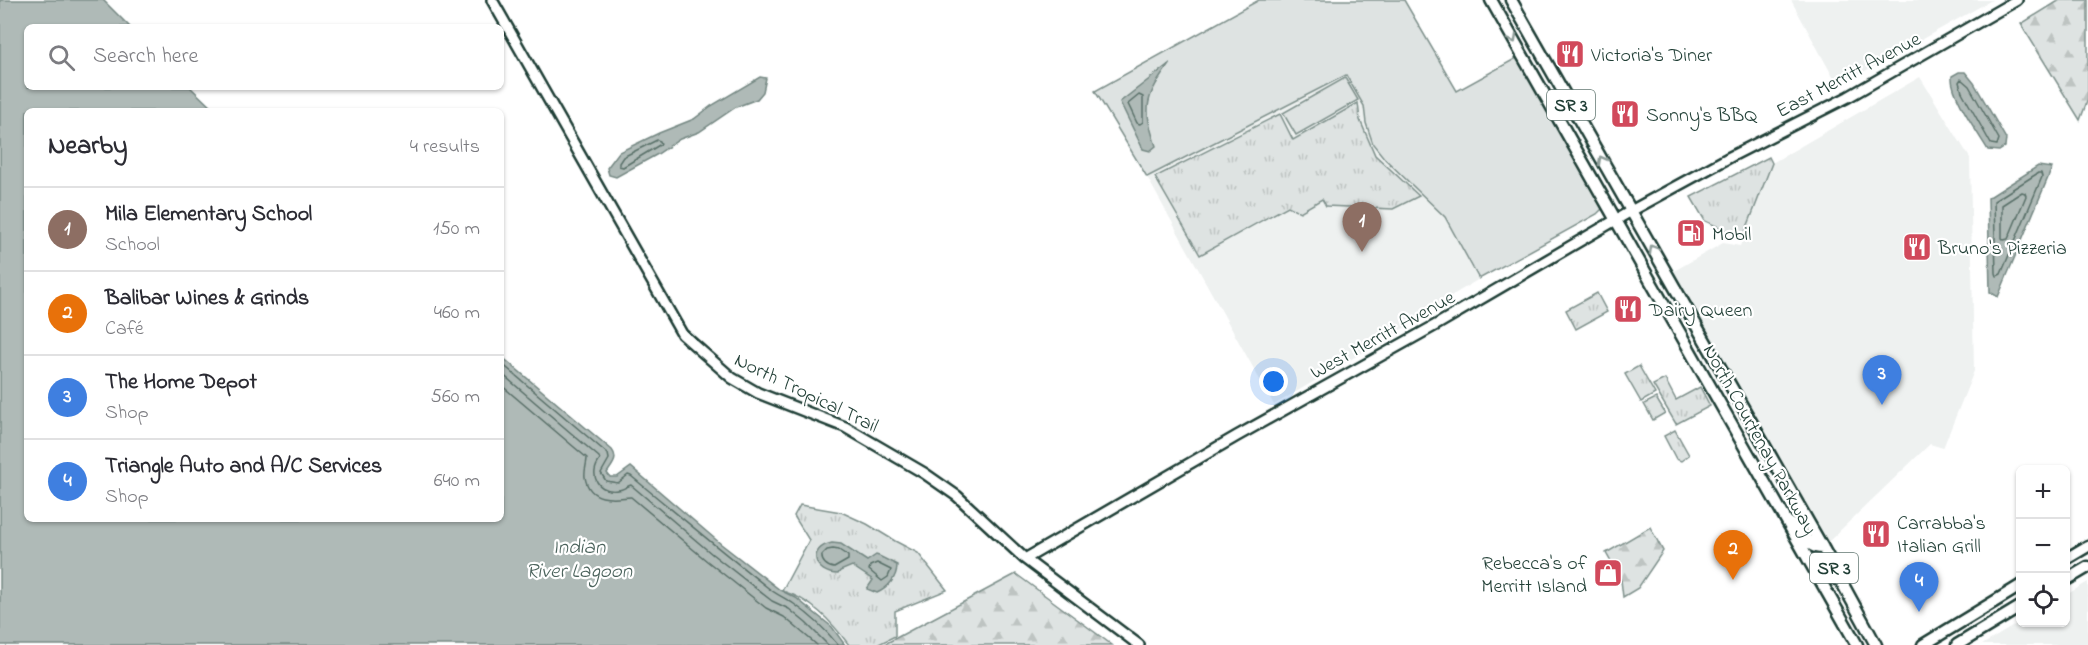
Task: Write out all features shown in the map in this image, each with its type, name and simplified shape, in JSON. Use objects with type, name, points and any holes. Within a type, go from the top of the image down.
[{"type":"main road","name":"North Courtenay Parkway","points":[[1491,0],[1857,645]]},
{"type":"main road","name":"North Courtenay Parkway","points":[[1511,0],[1700,330],[1876,645]]},
{"type":"main road","points":[[1669,314],[1685,326],[1700,330]]},
{"type":"main road","points":[[1682,336],[1695,338],[1712,352]]},
{"type":"main road","points":[[1724,411],[1747,430],[1755,430]]},
{"type":"main road","points":[[1740,438],[1745,437],[1767,451]]},
{"type":"main road","points":[[1787,522],[1799,529],[1808,543],[1815,548],[1823,548]]},
{"type":"main road","points":[[2070,557],[2088,546]]},
{"type":"main road","points":[[1808,559],[1819,560],[1831,576],[1842,583]]},
{"type":"main road","points":[[2070,577],[2087,566]]},
{"type":"main road","points":[[1923,645],[2016,588]]},
{"type":"main road","points":[[1956,645],[2016,609]]},
{"type":"street","name":"North Tropical Trail","points":[[492,0],[682,334],[689,341],[732,378],[759,393],[845,427],[924,473],[957,496],[1025,559],[1139,645]]},
{"type":"street","name":"East Merritt Avenue","points":[[1631,211],[1848,97],[2017,0]]},
{"type":"street","name":"West Merritt Avenue","points":[[1025,559],[1631,211]]},
{"type":"street","points":[[1040,570],[1038,559],[1048,546]]},
{"type":"shaded area","points":[[1791,0],[1992,0],[1838,86]]},
{"type":"shaded area","points":[[1346,75],[1364,106],[1366,123],[1373,144],[1385,159],[1445,217],[1479,279],[1433,307],[1424,316],[1274,405],[1147,177]]},
{"type":"shaded area","points":[[1920,77],[1970,158],[1974,371],[1943,448],[1930,444],[1825,545],[1667,275],[1723,243],[1740,246],[1772,163]]},
{"type":"shaded area","points":[[2088,582],[2088,645],[1982,645],[2016,624],[2016,627],[2070,627],[2070,593]]},
{"type":"green space","points":[[1259,0],[1404,0],[1457,91],[1522,55],[1607,204],[1597,214],[1479,279],[1445,217],[1385,159],[1373,144],[1366,123],[1364,106],[1346,75],[1147,177],[1095,91]]},
{"type":"green space","points":[[2060,0],[2088,0],[2088,99],[2080,120],[2021,24]]},
{"type":"green space","points":[[1345,78],[1358,100],[1296,135],[1283,113]]},
{"type":"green space","points":[[1358,103],[1360,120],[1375,155],[1419,196],[1393,209],[1326,206],[1322,199],[1300,212],[1288,206],[1200,255],[1155,177],[1280,114],[1293,140]]},
{"type":"green space","points":[[1769,157],[1772,163],[1743,238],[1705,221],[1691,197]]},
{"type":"green space","points":[[1597,293],[1607,312],[1576,329],[1566,310]]},
{"type":"green space","points":[[1639,366],[1655,394],[1641,402],[1625,374]]},
{"type":"green space","points":[[1665,379],[1676,400],[1700,387],[1710,406],[1676,424],[1653,385]]},
{"type":"green space","points":[[1656,398],[1665,413],[1653,420],[1644,404]]},
{"type":"green space","points":[[1675,430],[1689,455],[1681,461],[1676,459],[1664,436]]},
{"type":"green space","points":[[800,505],[841,512],[918,553],[947,590],[895,611],[895,636],[877,645],[849,645],[820,612],[802,599],[782,591],[809,540],[794,516]]},
{"type":"green space","points":[[1650,527],[1663,551],[1638,588],[1623,597],[1621,580],[1606,553]]},
{"type":"green space","points":[[1016,574],[1112,645],[883,645]]},
{"type":"water","name":"Indian River Lagoon","points":[[0,0],[103,0],[127,24],[24,24],[24,90],[193,90],[212,108],[24,108],[24,522],[504,522],[504,359],[612,450],[615,459],[607,473],[610,477],[617,477],[631,467],[721,544],[832,627],[845,645],[0,645]]},
{"type":"water","points":[[1170,63],[1151,94],[1149,102],[1149,121],[1156,146],[1150,151],[1143,149],[1120,102]]},
{"type":"water","points":[[1965,72],[1974,83],[2006,139],[2005,147],[1999,151],[1988,150],[1960,103],[1955,93],[1952,76]]},
{"type":"water","points":[[760,77],[766,78],[763,92],[757,99],[736,107],[699,132],[680,139],[616,177],[609,175],[607,168],[619,152],[694,119],[711,106]]},
{"type":"water","points":[[2038,166],[2052,168],[1998,297],[1990,292],[1988,198]]},
{"type":"water","points":[[832,543],[841,544],[867,561],[876,555],[897,565],[894,578],[877,593],[867,589],[873,580],[852,566],[838,574],[823,570],[816,560],[816,555],[824,546]]},
{"type":"place","name":"Victoria's Diner","points":[[1570,54]]},
{"type":"place","name":"Sonny's BBQ","points":[[1625,114]]},
{"type":"place","name":"Mobil","points":[[1691,233]]},
{"type":"place","name":"Bruno's Pizzeria","points":[[1917,247]]},
{"type":"place","name":"Mila Elementary School","points":[[1362,252]]},
{"type":"place","name":"Dairy Queen","points":[[1628,309]]},
{"type":"place","name":"The Home Depot","points":[[1882,405]]},
{"type":"place","name":"Carrabba's Italian Grill","points":[[1876,534]]},
{"type":"place","name":"Rebecca's of Merritt Island","points":[[1608,573]]},
{"type":"place","name":"Balibar Wines & Grinds","points":[[1733,580]]},
{"type":"place","name":"Triangle Auto and A/C Services","points":[[1919,612]]}]
